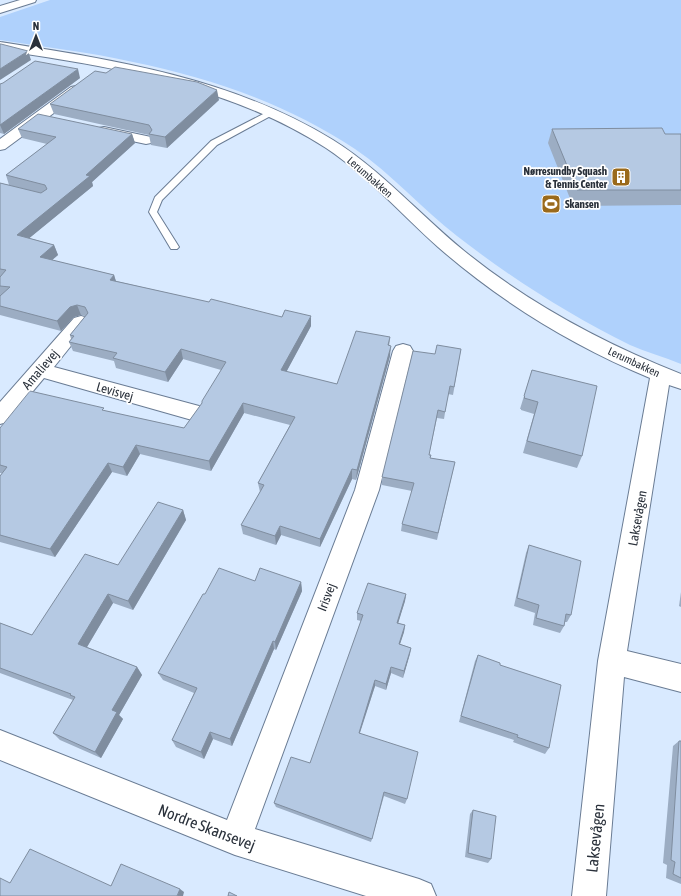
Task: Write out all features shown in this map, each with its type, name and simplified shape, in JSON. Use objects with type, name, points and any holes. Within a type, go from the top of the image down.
[{"type":"street","points":[[0,10],[31,0]]},
{"type":"street","name":"Lerumbakken","points":[[0,46],[45,58],[104,68],[164,75],[220,92],[272,113],[315,135],[356,163],[457,254],[512,295],[578,335],[671,378]]},
{"type":"street","points":[[0,146],[86,82]]},
{"type":"street","points":[[39,117],[53,120]]},
{"type":"street","points":[[88,128],[146,140]]},
{"type":"street","name":"Amalievej","points":[[0,416],[81,322]]},
{"type":"street","name":"Irisvej","points":[[235,839],[367,490],[403,351]]},
{"type":"street","name":"Levisvej","points":[[39,370],[192,412]]},
{"type":"street","name":"Laksevågen","points":[[589,896],[612,661],[671,378]]},
{"type":"street","points":[[612,661],[681,678]]},
{"type":"street","name":"Nordre Skansevej","points":[[0,745],[235,839],[419,896]]},
{"type":"lane","points":[[174,247],[153,212],[158,199],[214,144],[272,113]]},
{"type":"shaded area","name":"Skansen","points":[[50,0],[681,0],[681,364],[630,345],[585,321],[519,281],[477,252],[444,226],[382,169],[369,159],[329,133],[276,106],[220,85],[162,68],[100,55],[0,40],[0,17]]},
{"type":"building","points":[[1,44],[28,51],[0,69]]},
{"type":"building","points":[[35,61],[78,69],[0,125],[0,84]]},
{"type":"building","points":[[115,67],[197,82],[217,90],[165,137],[149,134],[152,130],[149,125],[50,104],[95,71],[106,73]]},
{"type":"building","points":[[38,114],[132,134],[86,175],[90,176],[17,235],[54,245],[40,257],[114,275],[110,280],[209,302],[211,299],[282,317],[285,310],[311,316],[281,370],[337,384],[356,331],[390,337],[388,345],[391,346],[357,470],[352,469],[320,539],[280,526],[275,536],[241,525],[264,485],[258,483],[295,417],[243,403],[209,461],[136,445],[123,467],[108,463],[50,549],[0,535],[0,476],[7,467],[0,465],[0,428],[30,391],[104,408],[102,410],[184,428],[202,403],[226,362],[181,349],[165,372],[113,358],[117,353],[69,342],[74,336],[70,335],[88,313],[85,307],[77,305],[70,307],[57,321],[0,306],[0,296],[10,287],[0,286],[0,277],[6,270],[0,269],[0,183],[41,193],[47,189],[45,185],[6,175],[56,137],[18,129]]},
{"type":"building","name":"Nørresundby Squash & Tennis Center","points":[[662,128],[665,134],[681,134],[681,190],[577,190],[552,129]]},
{"type":"building","points":[[437,345],[461,349],[454,387],[450,386],[445,412],[438,410],[429,455],[431,455],[430,458],[455,462],[438,533],[402,524],[414,483],[382,477],[413,351],[435,354]]},
{"type":"building","points":[[532,370],[597,386],[582,456],[527,441],[538,402],[524,398]]},
{"type":"building","points":[[158,502],[183,510],[128,601],[108,594],[78,644],[137,667],[112,710],[117,712],[95,752],[53,733],[75,697],[70,695],[71,694],[0,668],[0,623],[32,635],[85,554],[118,565]]},
{"type":"building","points":[[529,545],[581,561],[571,615],[566,614],[564,626],[536,618],[539,605],[517,598]]},
{"type":"building","points":[[219,568],[255,581],[260,568],[301,582],[275,642],[273,641],[230,739],[210,732],[201,752],[172,740],[197,688],[158,673]]},
{"type":"building","points":[[368,583],[406,594],[397,623],[405,625],[399,644],[411,648],[404,671],[391,667],[386,684],[375,680],[359,733],[418,752],[407,799],[384,792],[372,839],[274,803],[291,757],[310,763],[363,615],[357,613]]},
{"type":"building","points":[[478,655],[500,663],[500,665],[561,685],[549,748],[517,737],[518,735],[461,716]]},
{"type":"building","points":[[679,741],[681,741],[681,878],[673,874],[675,862],[671,860]]},
{"type":"building","points":[[473,810],[496,816],[491,859],[468,853]]},
{"type":"building","points":[[30,849],[111,886],[121,864],[180,889],[177,896],[0,896],[0,878],[10,883]]},
{"type":"building","points":[[229,892],[237,896],[228,896]]},
{"type":"place","name":"Nørresundby Squash & Tennis Center","points":[[621,177]]},
{"type":"place","name":"Skansen","points":[[551,204]]}]
